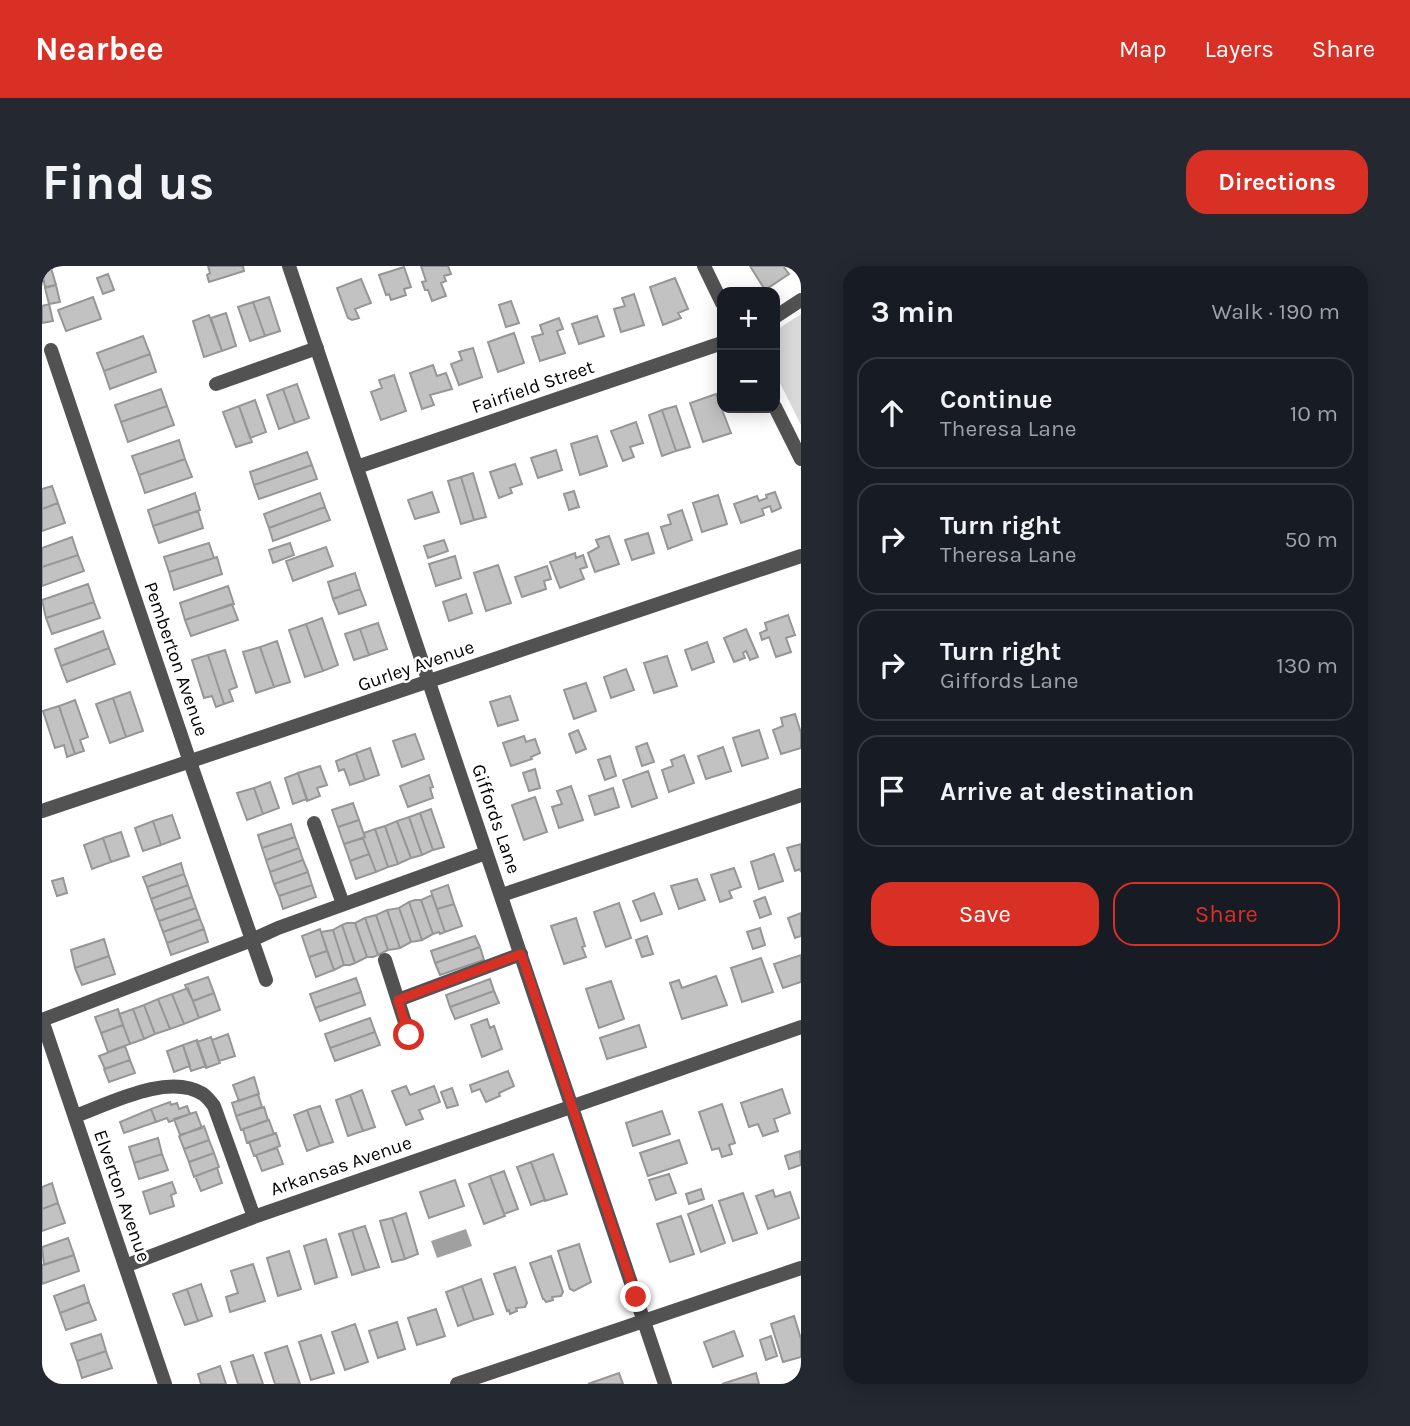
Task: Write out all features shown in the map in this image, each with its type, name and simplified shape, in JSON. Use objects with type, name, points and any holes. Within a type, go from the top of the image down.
[{"type":"street","name":"Giffords Lane","points":[[289,266],[665,1384]]},
{"type":"street","points":[[704,266],[717,293]]},
{"type":"street","points":[[780,314],[801,300]]},
{"type":"street","name":"Fairfield Street","points":[[357,467],[717,344]]},
{"type":"street","points":[[216,384],[317,348]]},
{"type":"street","name":"Pemberton Avenue","points":[[51,350],[266,980]]},
{"type":"street","points":[[778,413],[801,459]]},
{"type":"street","name":"Gurley Avenue","points":[[42,811],[801,556]]},
{"type":"street","points":[[502,895],[801,795]]},
{"type":"street","points":[[314,823],[343,904]]},
{"type":"street","points":[[42,1020],[343,904],[486,853]]},
{"type":"street","points":[[398,1000],[521,954]]},
{"type":"street","points":[[385,960],[409,1035]]},
{"type":"street","name":"Elverton Avenue","points":[[42,1020],[165,1384]]},
{"type":"street","name":"Arkansas Avenue","points":[[125,1266],[254,1217],[801,1027]]},
{"type":"street","points":[[75,1116],[148,1090],[178,1087],[204,1094],[214,1106],[254,1217]]},
{"type":"street","points":[[457,1384],[801,1268]]},
{"type":"shaded area","points":[[801,314],[801,425],[780,383],[780,328]]},
{"type":"shaded area","points":[[466,1229],[472,1246],[437,1258],[431,1241]]},
{"type":"building","points":[[208,266],[243,266],[244,271],[209,282]]},
{"type":"building","points":[[421,266],[448,266],[451,274],[444,276],[446,281],[441,283],[446,296],[432,301],[422,282],[426,281]]},
{"type":"building","points":[[750,266],[783,266],[789,274],[770,287],[763,287]]},
{"type":"building","points":[[404,267],[411,287],[404,289],[406,295],[391,300],[389,294],[386,295],[379,275]]},
{"type":"building","points":[[51,268],[56,285],[45,287],[42,270]]},
{"type":"building","points":[[108,274],[114,290],[103,294],[97,278]]},
{"type":"building","points":[[675,278],[688,309],[678,313],[681,318],[663,325],[650,287]]},
{"type":"building","points":[[361,279],[371,303],[355,309],[359,318],[352,320],[348,318],[337,288]]},
{"type":"building","points":[[56,285],[60,302],[49,304],[45,288]]},
{"type":"building","points":[[634,294],[644,325],[621,332],[614,309],[625,306],[622,298]]},
{"type":"building","points":[[93,297],[101,319],[66,331],[58,310]]},
{"type":"building","points":[[269,297],[280,331],[265,336],[253,302]]},
{"type":"building","points":[[511,301],[519,323],[506,327],[499,305]]},
{"type":"building","points":[[253,302],[265,336],[250,341],[238,307]]},
{"type":"building","points":[[49,304],[53,321],[42,323],[42,306]]},
{"type":"building","points":[[226,313],[236,346],[222,351],[211,318]]},
{"type":"building","points":[[209,315],[222,351],[204,357],[193,321]]},
{"type":"building","points":[[597,316],[604,336],[579,344],[572,324]]},
{"type":"building","points":[[559,318],[563,329],[557,331],[565,353],[540,361],[532,337],[543,334],[540,325]]},
{"type":"building","points":[[514,333],[524,363],[498,372],[488,342]]},
{"type":"building","points":[[143,336],[150,354],[104,371],[97,353]]},
{"type":"building","points":[[473,348],[482,377],[459,385],[451,364],[462,360],[459,352]]},
{"type":"building","points":[[150,354],[156,372],[110,389],[104,371]]},
{"type":"building","points":[[433,365],[437,376],[446,373],[452,389],[430,395],[434,405],[422,409],[410,373]]},
{"type":"building","points":[[394,375],[406,411],[381,420],[371,392],[382,388],[379,380]]},
{"type":"building","points":[[297,384],[309,418],[295,423],[283,389]]},
{"type":"building","points":[[161,389],[167,406],[121,422],[115,405]]},
{"type":"building","points":[[283,389],[295,423],[279,429],[267,395]]},
{"type":"building","points":[[716,394],[717,413],[723,413],[731,433],[703,442],[690,403]]},
{"type":"building","points":[[255,400],[266,432],[250,438],[239,406]]},
{"type":"building","points":[[167,406],[174,425],[128,442],[121,422]]},
{"type":"building","points":[[239,406],[252,442],[236,447],[223,412]]},
{"type":"building","points":[[676,406],[690,447],[676,451],[662,410]]},
{"type":"building","points":[[662,410],[676,451],[662,456],[649,415]]},
{"type":"building","points":[[636,422],[643,443],[630,447],[634,457],[623,461],[611,431]]},
{"type":"building","points":[[597,436],[607,466],[580,475],[571,444]]},
{"type":"building","points":[[179,440],[185,459],[139,475],[132,456]]},
{"type":"building","points":[[556,450],[562,470],[538,478],[531,458]]},
{"type":"building","points":[[307,452],[312,465],[254,485],[250,472]]},
{"type":"building","points":[[185,459],[192,477],[145,493],[139,475]]},
{"type":"building","points":[[515,464],[522,484],[510,488],[512,493],[499,498],[490,472]]},
{"type":"building","points":[[312,465],[317,479],[259,499],[254,485]]},
{"type":"building","points":[[473,473],[486,517],[474,520],[461,477]]},
{"type":"building","points":[[461,477],[474,520],[461,524],[448,481]]},
{"type":"building","points":[[52,486],[58,503],[42,509],[42,489]]},
{"type":"building","points":[[574,491],[579,507],[569,510],[564,494]]},
{"type":"building","points":[[432,492],[439,512],[415,519],[408,500]]},
{"type":"building","points":[[775,492],[781,508],[772,512],[770,506],[762,509],[764,515],[741,523],[734,504],[757,496],[759,501]]},
{"type":"building","points":[[195,493],[200,510],[153,526],[148,510]]},
{"type":"building","points":[[320,493],[325,507],[269,528],[264,514]]},
{"type":"building","points":[[718,495],[727,524],[702,532],[693,503]]},
{"type":"building","points":[[58,503],[65,523],[42,531],[42,509]]},
{"type":"building","points":[[325,507],[330,520],[273,541],[269,528]]},
{"type":"building","points":[[682,510],[692,540],[668,549],[661,527],[671,524],[668,515]]},
{"type":"building","points":[[198,511],[203,528],[159,543],[153,526]]},
{"type":"building","points":[[648,533],[654,553],[632,560],[625,540]]},
{"type":"building","points":[[609,536],[619,564],[595,572],[588,553],[599,547],[596,540]]},
{"type":"building","points":[[72,537],[78,555],[42,567],[42,548]]},
{"type":"building","points":[[444,540],[448,551],[428,558],[424,546]]},
{"type":"building","points":[[209,543],[214,558],[169,572],[164,557]]},
{"type":"building","points":[[290,543],[294,555],[273,563],[269,550]]},
{"type":"building","points":[[326,547],[333,566],[293,581],[286,561]]},
{"type":"building","points":[[575,553],[576,558],[583,555],[587,567],[580,569],[584,579],[560,588],[550,562]]},
{"type":"building","points":[[78,555],[84,571],[42,586],[42,567]]},
{"type":"building","points":[[455,556],[461,578],[436,586],[429,564]]},
{"type":"building","points":[[217,557],[222,574],[174,590],[169,572]]},
{"type":"building","points":[[498,565],[511,603],[486,611],[474,573]]},
{"type":"building","points":[[547,566],[551,579],[544,581],[546,589],[522,597],[515,577]]},
{"type":"building","points":[[355,573],[360,589],[333,599],[328,582]]},
{"type":"building","points":[[88,584],[94,602],[46,618],[42,600]]},
{"type":"building","points":[[228,586],[234,604],[185,620],[180,603]]},
{"type":"building","points":[[360,589],[366,605],[339,614],[333,599]]},
{"type":"building","points":[[466,594],[472,613],[449,621],[443,602]]},
{"type":"building","points":[[94,602],[100,618],[52,634],[46,618]]},
{"type":"building","points":[[232,604],[238,620],[191,636],[185,620]]},
{"type":"building","points":[[788,615],[795,635],[786,638],[791,652],[776,657],[769,637],[762,640],[760,633],[767,630],[765,623]]},
{"type":"building","points":[[322,618],[338,665],[323,671],[306,624]]},
{"type":"building","points":[[378,623],[387,649],[369,655],[360,629]]},
{"type":"building","points":[[306,624],[323,671],[305,677],[289,630]]},
{"type":"building","points":[[360,629],[369,655],[354,660],[345,634]]},
{"type":"building","points":[[746,629],[758,657],[750,660],[746,651],[743,653],[745,658],[734,662],[724,638]]},
{"type":"building","points":[[103,631],[109,648],[61,666],[55,649]]},
{"type":"building","points":[[277,641],[290,682],[274,687],[260,647]]},
{"type":"building","points":[[707,642],[714,662],[692,670],[685,650]]},
{"type":"building","points":[[260,647],[274,687],[256,693],[243,652]]},
{"type":"building","points":[[109,648],[115,664],[67,682],[61,666]]},
{"type":"building","points":[[225,650],[237,687],[229,690],[233,701],[224,704],[208,655]]},
{"type":"building","points":[[208,655],[224,704],[216,707],[212,696],[204,698],[192,660]]},
{"type":"building","points":[[667,656],[677,686],[654,693],[644,663]]},
{"type":"building","points":[[626,669],[634,690],[611,698],[604,677]]},
{"type":"building","points":[[586,683],[596,711],[574,719],[564,690]]},
{"type":"building","points":[[130,692],[143,731],[126,737],[113,698]]},
{"type":"building","points":[[510,696],[518,720],[498,726],[490,702]]},
{"type":"building","points":[[113,698],[126,737],[110,743],[96,704]]},
{"type":"building","points":[[75,700],[88,737],[80,740],[84,751],[75,754],[59,706]]},
{"type":"building","points":[[59,706],[75,754],[67,757],[64,745],[55,748],[43,711]]},
{"type":"building","points":[[795,714],[801,733],[801,748],[781,754],[773,730],[783,726],[781,718]]},
{"type":"building","points":[[578,730],[586,749],[576,753],[569,734]]},
{"type":"building","points":[[759,730],[768,758],[742,766],[733,738]]},
{"type":"building","points":[[415,734],[424,759],[402,767],[393,741]]},
{"type":"building","points":[[524,736],[526,742],[535,739],[540,753],[531,757],[532,759],[511,766],[503,743]]},
{"type":"building","points":[[647,743],[654,762],[642,766],[636,747]]},
{"type":"building","points":[[723,747],[731,771],[706,779],[698,756]]},
{"type":"building","points":[[370,748],[379,775],[365,780],[356,753]]},
{"type":"building","points":[[356,753],[365,780],[350,785],[344,769],[339,771],[336,761]]},
{"type":"building","points":[[684,755],[694,783],[669,792],[662,770],[673,766],[671,760]]},
{"type":"building","points":[[610,756],[616,776],[605,780],[598,760]]},
{"type":"building","points":[[320,766],[327,785],[317,788],[320,796],[307,801],[298,773]]},
{"type":"building","points":[[535,769],[540,788],[529,791],[523,773]]},
{"type":"building","points":[[648,771],[657,798],[632,807],[623,780]]},
{"type":"building","points":[[298,773],[307,799],[293,804],[285,778]]},
{"type":"building","points":[[429,775],[433,798],[408,807],[400,786]]},
{"type":"building","points":[[270,782],[279,808],[263,814],[254,788]]},
{"type":"building","points":[[571,786],[583,820],[559,828],[552,807],[562,804],[557,791]]},
{"type":"building","points":[[254,788],[263,814],[247,820],[237,793]]},
{"type":"building","points":[[613,788],[619,807],[595,815],[589,796]]},
{"type":"building","points":[[535,797],[547,832],[524,840],[512,805]]},
{"type":"building","points":[[353,803],[359,820],[338,827],[332,810]]},
{"type":"building","points":[[431,809],[444,847],[433,850],[420,813]]},
{"type":"building","points":[[420,813],[433,850],[422,855],[409,817]]},
{"type":"building","points":[[172,815],[180,838],[161,845],[153,821]]},
{"type":"building","points":[[409,817],[422,855],[411,858],[397,821]]},
{"type":"building","points":[[359,820],[365,837],[344,844],[338,827]]},
{"type":"building","points":[[153,821],[161,845],[143,851],[135,828]]},
{"type":"building","points":[[397,821],[411,858],[398,864],[385,826]]},
{"type":"building","points":[[291,824],[295,837],[262,848],[258,835]]},
{"type":"building","points":[[385,826],[398,864],[388,867],[375,829]]},
{"type":"building","points":[[375,829],[388,867],[376,872],[363,838],[364,833]]},
{"type":"building","points":[[121,832],[129,856],[111,862],[103,838]]},
{"type":"building","points":[[295,837],[299,848],[266,860],[262,848]]},
{"type":"building","points":[[103,838],[111,862],[92,869],[84,845]]},
{"type":"building","points":[[363,838],[369,854],[350,861],[344,844]]},
{"type":"building","points":[[801,844],[801,872],[800,869],[795,871],[787,848]]},
{"type":"building","points":[[299,848],[303,860],[270,872],[266,860]]},
{"type":"building","points":[[369,854],[376,872],[356,879],[350,861]]},
{"type":"building","points":[[774,854],[783,881],[759,889],[751,862]]},
{"type":"building","points":[[303,860],[308,872],[274,884],[270,872]]},
{"type":"building","points":[[181,863],[184,874],[147,887],[143,877]]},
{"type":"building","points":[[734,868],[741,887],[729,891],[732,898],[720,902],[711,875]]},
{"type":"building","points":[[308,872],[312,885],[279,896],[274,884]]},
{"type":"building","points":[[184,874],[188,885],[151,899],[147,887]]},
{"type":"building","points":[[63,878],[67,893],[57,896],[52,881]]},
{"type":"building","points":[[697,879],[705,900],[679,909],[671,886]]},
{"type":"building","points":[[188,885],[192,897],[155,910],[151,899]]},
{"type":"building","points":[[312,885],[316,897],[283,909],[279,896]]},
{"type":"building","points":[[448,885],[454,904],[437,909],[431,891]]},
{"type":"building","points":[[654,893],[662,914],[641,921],[633,901]]},
{"type":"building","points":[[432,895],[445,932],[440,934],[433,934],[421,900]]},
{"type":"building","points":[[192,897],[196,908],[159,921],[155,910]]},
{"type":"building","points":[[765,897],[771,914],[760,918],[754,901]]},
{"type":"building","points":[[421,900],[433,934],[422,940],[409,902]]},
{"type":"building","points":[[409,902],[422,940],[411,942],[399,908]]},
{"type":"building","points":[[619,903],[631,938],[606,947],[594,912]]},
{"type":"building","points":[[454,904],[462,926],[445,932],[437,909]]},
{"type":"building","points":[[196,908],[200,919],[163,932],[159,921]]},
{"type":"building","points":[[399,908],[411,942],[400,948],[387,910]]},
{"type":"building","points":[[387,910],[400,948],[388,950],[376,915]]},
{"type":"building","points":[[801,913],[801,936],[795,938],[788,918]]},
{"type":"building","points":[[376,915],[388,950],[378,955],[365,918]]},
{"type":"building","points":[[365,918],[378,955],[373,957],[367,957],[355,923]]},
{"type":"building","points":[[576,918],[586,957],[564,964],[551,926]]},
{"type":"building","points":[[200,919],[204,929],[167,943],[163,932]]},
{"type":"building","points":[[355,923],[367,957],[355,963],[342,925]]},
{"type":"building","points":[[342,925],[355,963],[350,965],[344,965],[333,930]]},
{"type":"building","points":[[760,928],[765,945],[753,949],[747,932]]},
{"type":"building","points":[[204,929],[208,942],[171,955],[167,943]]},
{"type":"building","points":[[320,929],[327,951],[309,957],[302,936]]},
{"type":"building","points":[[333,930],[344,965],[334,970],[321,932]]},
{"type":"building","points":[[475,936],[480,947],[435,963],[431,951]]},
{"type":"building","points":[[647,936],[653,954],[642,957],[636,940]]},
{"type":"building","points":[[104,939],[109,956],[75,968],[71,950]]},
{"type":"building","points":[[480,947],[484,960],[440,975],[435,963]]},
{"type":"building","points":[[327,951],[334,970],[316,977],[309,957]]},
{"type":"building","points":[[801,955],[801,982],[783,988],[774,964]]},
{"type":"building","points":[[109,956],[115,974],[82,985],[75,968]]},
{"type":"building","points":[[761,958],[773,992],[742,1002],[731,968]]},
{"type":"building","points":[[716,976],[727,1005],[682,1019],[670,983],[679,980],[682,988]]},
{"type":"building","points":[[208,977],[214,993],[193,1001],[185,985]]},
{"type":"building","points":[[356,978],[361,992],[315,1008],[310,994]]},
{"type":"building","points":[[490,979],[494,991],[450,1007],[446,995]]},
{"type":"building","points":[[611,981],[624,1019],[599,1028],[586,989]]},
{"type":"building","points":[[188,988],[199,1018],[184,1024],[172,994]]},
{"type":"building","points":[[494,991],[499,1003],[455,1019],[450,1007]]},
{"type":"building","points":[[361,992],[365,1005],[320,1021],[315,1008]]},
{"type":"building","points":[[214,993],[220,1010],[199,1018],[193,1001]]},
{"type":"building","points":[[172,994],[184,1024],[170,1029],[158,999]]},
{"type":"building","points":[[158,999],[170,1029],[155,1034],[144,1005]]},
{"type":"building","points":[[144,1005],[155,1034],[144,1039],[133,1009]]},
{"type":"building","points":[[118,1009],[123,1025],[101,1033],[95,1017]]},
{"type":"building","points":[[133,1009],[144,1039],[130,1044],[119,1014]]},
{"type":"building","points":[[370,1018],[375,1032],[330,1048],[325,1034]]},
{"type":"building","points":[[487,1019],[490,1028],[494,1026],[502,1049],[482,1057],[471,1025]]},
{"type":"building","points":[[123,1025],[130,1044],[108,1052],[101,1033]]},
{"type":"building","points":[[639,1025],[646,1047],[607,1059],[600,1038]]},
{"type":"building","points":[[375,1032],[380,1045],[335,1061],[330,1048]]},
{"type":"building","points":[[228,1034],[235,1056],[219,1061],[212,1040]]},
{"type":"building","points":[[211,1037],[220,1063],[206,1068],[197,1042]]},
{"type":"building","points":[[197,1040],[206,1066],[191,1071],[183,1045]]},
{"type":"building","points":[[183,1045],[190,1066],[174,1072],[167,1051]]},
{"type":"building","points":[[125,1046],[130,1060],[105,1069],[99,1056]]},
{"type":"building","points":[[130,1060],[135,1073],[109,1082],[104,1069]]},
{"type":"building","points":[[508,1071],[514,1086],[499,1093],[500,1096],[486,1102],[480,1089],[472,1092],[470,1085]]},
{"type":"building","points":[[254,1077],[259,1094],[239,1101],[233,1085]]},
{"type":"building","points":[[406,1086],[410,1095],[434,1086],[440,1102],[419,1110],[423,1119],[406,1125],[392,1091]]},
{"type":"building","points":[[452,1088],[458,1105],[447,1108],[441,1092]]},
{"type":"building","points":[[782,1089],[790,1113],[774,1119],[778,1131],[763,1136],[758,1124],[749,1127],[741,1103]]},
{"type":"building","points":[[362,1090],[375,1127],[363,1131],[350,1095]]},
{"type":"building","points":[[258,1094],[262,1107],[236,1116],[232,1103]]},
{"type":"building","points":[[350,1095],[363,1131],[348,1136],[336,1100]]},
{"type":"building","points":[[170,1102],[171,1105],[177,1103],[179,1109],[187,1106],[190,1114],[169,1122],[167,1118],[156,1122],[151,1109]]},
{"type":"building","points":[[722,1104],[735,1143],[729,1145],[732,1154],[722,1157],[719,1148],[712,1150],[699,1112]]},
{"type":"building","points":[[320,1106],[333,1142],[320,1146],[307,1110]]},
{"type":"building","points":[[264,1107],[268,1120],[241,1130],[236,1116]]},
{"type":"building","points":[[151,1109],[156,1122],[124,1133],[120,1122]]},
{"type":"building","points":[[307,1110],[320,1146],[307,1151],[294,1115]]},
{"type":"building","points":[[662,1111],[670,1134],[633,1146],[626,1123]]},
{"type":"building","points":[[196,1112],[202,1128],[180,1135],[174,1119]]},
{"type":"building","points":[[269,1120],[274,1134],[247,1143],[243,1129]]},
{"type":"building","points":[[204,1126],[209,1140],[184,1149],[179,1136]]},
{"type":"building","points":[[276,1133],[280,1146],[254,1156],[249,1142]]},
{"type":"building","points":[[158,1138],[162,1154],[134,1163],[129,1147]]},
{"type":"building","points":[[209,1140],[214,1153],[189,1162],[184,1149]]},
{"type":"building","points":[[679,1140],[687,1163],[648,1176],[640,1153]]},
{"type":"building","points":[[277,1148],[283,1164],[262,1171],[256,1155]]},
{"type":"building","points":[[800,1151],[801,1165],[789,1169],[785,1156]]},
{"type":"building","points":[[214,1153],[219,1167],[194,1177],[189,1162]]},
{"type":"building","points":[[162,1154],[168,1170],[139,1179],[134,1163]]},
{"type":"building","points":[[553,1154],[567,1194],[545,1201],[531,1162]]},
{"type":"building","points":[[531,1162],[545,1200],[531,1205],[517,1167]]},
{"type":"building","points":[[217,1168],[222,1183],[201,1191],[195,1176]]},
{"type":"building","points":[[504,1171],[518,1209],[504,1214],[490,1176]]},
{"type":"building","points":[[669,1174],[676,1193],[656,1200],[649,1180]]},
{"type":"building","points":[[490,1176],[505,1216],[484,1224],[469,1184]]},
{"type":"building","points":[[455,1180],[464,1206],[429,1218],[420,1192]]},
{"type":"building","points":[[172,1182],[176,1193],[171,1195],[174,1206],[150,1214],[143,1192]]},
{"type":"building","points":[[52,1183],[58,1203],[42,1209],[42,1187]]},
{"type":"building","points":[[701,1189],[704,1199],[689,1204],[686,1194]]},
{"type":"building","points":[[773,1190],[775,1197],[790,1192],[799,1218],[768,1229],[756,1196]]},
{"type":"building","points":[[743,1193],[757,1233],[733,1241],[719,1201]]},
{"type":"building","points":[[58,1203],[65,1223],[42,1231],[42,1209]]},
{"type":"building","points":[[712,1205],[725,1243],[701,1252],[688,1214]]},
{"type":"building","points":[[406,1213],[418,1254],[405,1259],[392,1218]]},
{"type":"building","points":[[681,1216],[694,1254],[670,1262],[657,1224]]},
{"type":"building","points":[[392,1218],[405,1259],[392,1262],[380,1221]]},
{"type":"building","points":[[365,1226],[379,1267],[365,1271],[352,1230]]},
{"type":"building","points":[[352,1230],[365,1271],[352,1275],[339,1234]]},
{"type":"building","points":[[68,1238],[74,1255],[44,1265],[42,1247]]},
{"type":"building","points":[[326,1239],[337,1277],[315,1284],[304,1246]]},
{"type":"building","points":[[579,1244],[591,1282],[574,1291],[570,1289],[558,1251]]},
{"type":"building","points":[[289,1251],[301,1289],[278,1296],[267,1258]]},
{"type":"building","points":[[74,1255],[79,1271],[42,1284],[42,1265]]},
{"type":"building","points":[[551,1256],[563,1292],[561,1296],[552,1297],[553,1300],[546,1302],[530,1263]]},
{"type":"building","points":[[253,1264],[265,1301],[230,1312],[226,1297],[238,1293],[231,1271]]},
{"type":"building","points":[[515,1267],[527,1303],[525,1307],[516,1308],[517,1311],[510,1314],[494,1274]]},
{"type":"building","points":[[481,1279],[493,1314],[474,1320],[462,1286]]},
{"type":"building","points":[[201,1284],[212,1316],[198,1321],[187,1289]]},
{"type":"building","points":[[84,1285],[89,1302],[60,1313],[54,1296]]},
{"type":"building","points":[[462,1286],[474,1320],[458,1326],[446,1292]]},
{"type":"building","points":[[187,1289],[198,1321],[185,1325],[173,1294]]},
{"type":"building","points":[[89,1302],[96,1320],[66,1330],[60,1313]]},
{"type":"building","points":[[436,1309],[445,1336],[417,1345],[408,1318]]},
{"type":"building","points":[[794,1316],[801,1339],[801,1357],[783,1362],[771,1324]]},
{"type":"building","points":[[397,1322],[405,1349],[378,1358],[369,1331]]},
{"type":"building","points":[[355,1324],[368,1362],[345,1370],[332,1332]]},
{"type":"building","points":[[734,1331],[743,1356],[713,1367],[704,1342]]},
{"type":"building","points":[[101,1334],[106,1351],[77,1361],[71,1344]]},
{"type":"building","points":[[321,1335],[334,1373],[311,1380],[299,1342]]},
{"type":"building","points":[[771,1336],[777,1356],[766,1360],[760,1340]]},
{"type":"building","points":[[287,1346],[300,1384],[275,1384],[265,1353]]},
{"type":"building","points":[[106,1351],[112,1368],[82,1378],[77,1361]]},
{"type":"building","points":[[253,1355],[263,1384],[238,1384],[231,1362]]},
{"type":"building","points":[[220,1366],[226,1384],[201,1384],[198,1374]]},
{"type":"building","points":[[619,1373],[623,1384],[588,1384]]},
{"type":"building","points":[[756,1373],[759,1384],[722,1384]]},
{"type":"route","points":[[409,1035],[398,1000],[521,954],[636,1297]]}]
